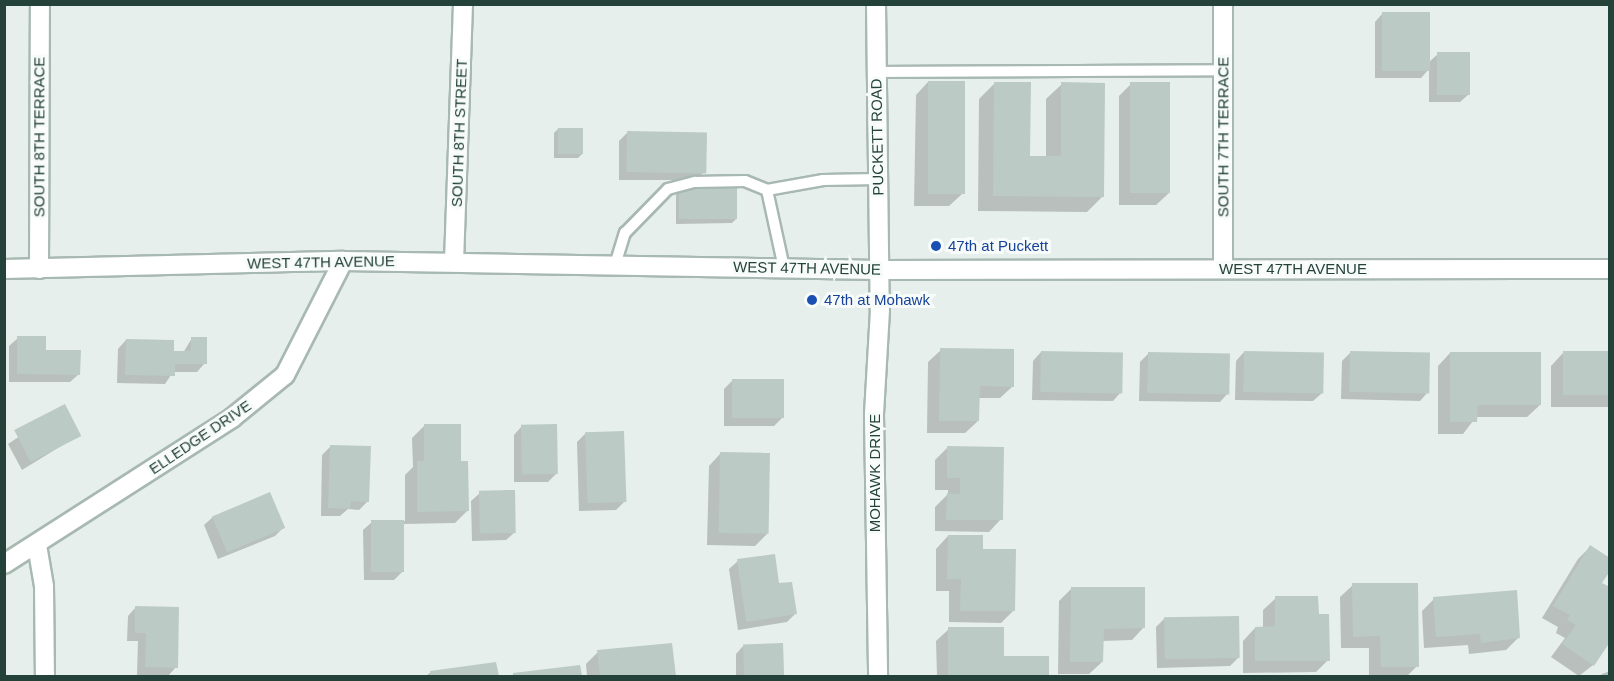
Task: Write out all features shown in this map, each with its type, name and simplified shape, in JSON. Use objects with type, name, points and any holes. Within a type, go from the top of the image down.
[{"type":"street","name":"SOUTH 8TH TERRACE","points":[[39,269],[40,4]]},
{"type":"street","name":"SOUTH 8TH STREET","points":[[454,262],[462,4]]},
{"type":"street","name":"PUCKETT ROAD","points":[[876,4],[879,270]]},
{"type":"street","name":"SOUTH 7TH TERRACE","points":[[1224,4],[1224,269]]},
{"type":"street","name":"WEST 47TH AVENUE","points":[[4,269],[343,261],[879,270],[1610,269]]},
{"type":"street","name":"ELLEDGE DRIVE","points":[[4,564],[232,418],[285,375],[343,261]]},
{"type":"street","name":"MOHAWK DRIVE","points":[[878,676],[874,415],[879,270]]},
{"type":"street","points":[[37,545],[44,586],[45,676]]},
{"type":"lane","points":[[877,72],[1224,70]]},
{"type":"lane","points":[[615,265],[624,233],[668,189],[695,182],[745,181],[767,190],[822,180],[878,179]]},
{"type":"lane","points":[[767,190],[784,268]]},
{"type":"building","points":[[1382,12],[1430,12],[1430,71],[1382,71]]},
{"type":"building","points":[[1437,52],[1470,52],[1470,95],[1437,95]]},
{"type":"building","points":[[928,81],[965,81],[965,194],[928,194]]},
{"type":"building","points":[[994,82],[1031,82],[1030,156],[1061,156],[1061,82],[1105,83],[1104,197],[993,196]]},
{"type":"building","points":[[1130,82],[1170,82],[1170,193],[1130,193]]},
{"type":"building","points":[[558,128],[583,128],[583,154],[558,154]]},
{"type":"building","points":[[627,131],[707,132],[706,173],[626,172]]},
{"type":"building","points":[[679,188],[737,188],[737,219],[679,219]]},
{"type":"building","points":[[17,336],[46,336],[46,350],[81,350],[80,375],[17,374]]},
{"type":"building","points":[[191,337],[207,337],[207,364],[175,364],[175,376],[125,375],[126,339],[174,340],[174,351],[191,351]]},
{"type":"building","points":[[940,348],[1014,349],[1014,387],[980,386],[979,421],[939,421]]},
{"type":"building","points":[[1041,351],[1123,352],[1122,393],[1040,392]]},
{"type":"building","points":[[1244,351],[1324,352],[1323,393],[1243,392]]},
{"type":"building","points":[[1350,351],[1430,352],[1429,393],[1349,392]]},
{"type":"building","points":[[1563,351],[1610,351],[1610,395],[1563,395]]},
{"type":"building","points":[[1148,352],[1230,353],[1229,394],[1147,393]]},
{"type":"building","points":[[1450,352],[1541,352],[1541,405],[1478,405],[1477,422],[1450,422]]},
{"type":"building","points":[[732,379],[784,379],[784,418],[732,418]]},
{"type":"building","points":[[65,404],[81,436],[31,462],[14,430]]},
{"type":"building","points":[[424,424],[461,424],[461,461],[468,461],[469,511],[417,512],[417,461],[424,461]]},
{"type":"building","points":[[557,424],[558,474],[522,475],[521,425]]},
{"type":"building","points":[[624,431],[626,502],[588,503],[585,432]]},
{"type":"building","points":[[330,445],[371,446],[369,502],[351,501],[350,509],[328,508]]},
{"type":"building","points":[[947,446],[1004,447],[1003,520],[946,520],[947,493],[960,494],[960,478],[947,478]]},
{"type":"building","points":[[720,452],[770,453],[769,534],[719,533]]},
{"type":"building","points":[[515,490],[516,533],[480,534],[479,491]]},
{"type":"building","points":[[270,492],[285,528],[227,553],[212,517]]},
{"type":"building","points":[[371,520],[404,520],[404,572],[371,572]]},
{"type":"building","points":[[948,535],[983,535],[983,549],[1016,549],[1015,611],[960,611],[961,579],[947,579]]},
{"type":"building","points":[[1590,545],[1610,558],[1610,571],[1602,583],[1610,587],[1610,642],[1594,666],[1562,644],[1576,625],[1567,620],[1570,615],[1553,606]]},
{"type":"building","points":[[775,554],[779,583],[792,582],[797,614],[746,622],[737,559]]},
{"type":"building","points":[[1352,583],[1418,583],[1419,667],[1381,667],[1380,636],[1353,637]]},
{"type":"building","points":[[1071,587],[1145,587],[1145,628],[1104,629],[1103,662],[1070,662]]},
{"type":"building","points":[[1517,590],[1520,638],[1481,643],[1480,634],[1436,637],[1433,597]]},
{"type":"building","points":[[1275,596],[1318,596],[1319,614],[1329,614],[1330,661],[1255,661],[1255,627],[1275,626]]},
{"type":"building","points":[[135,606],[179,607],[178,668],[145,667],[146,633],[135,633]]},
{"type":"building","points":[[1239,616],[1240,658],[1165,659],[1164,617]]},
{"type":"building","points":[[948,627],[1004,627],[1004,656],[1049,656],[1049,676],[948,676]]},
{"type":"building","points":[[672,643],[676,676],[600,676],[597,650]]},
{"type":"building","points":[[783,643],[784,676],[744,676],[743,644]]},
{"type":"building","points":[[496,662],[499,676],[431,676],[430,671]]},
{"type":"building","points":[[580,665],[582,676],[513,676],[513,673]]},
{"type":"place","name":"47th at Puckett","points":[[936,246]]},
{"type":"place","name":"47th at Mohawk","points":[[812,300]]}]
